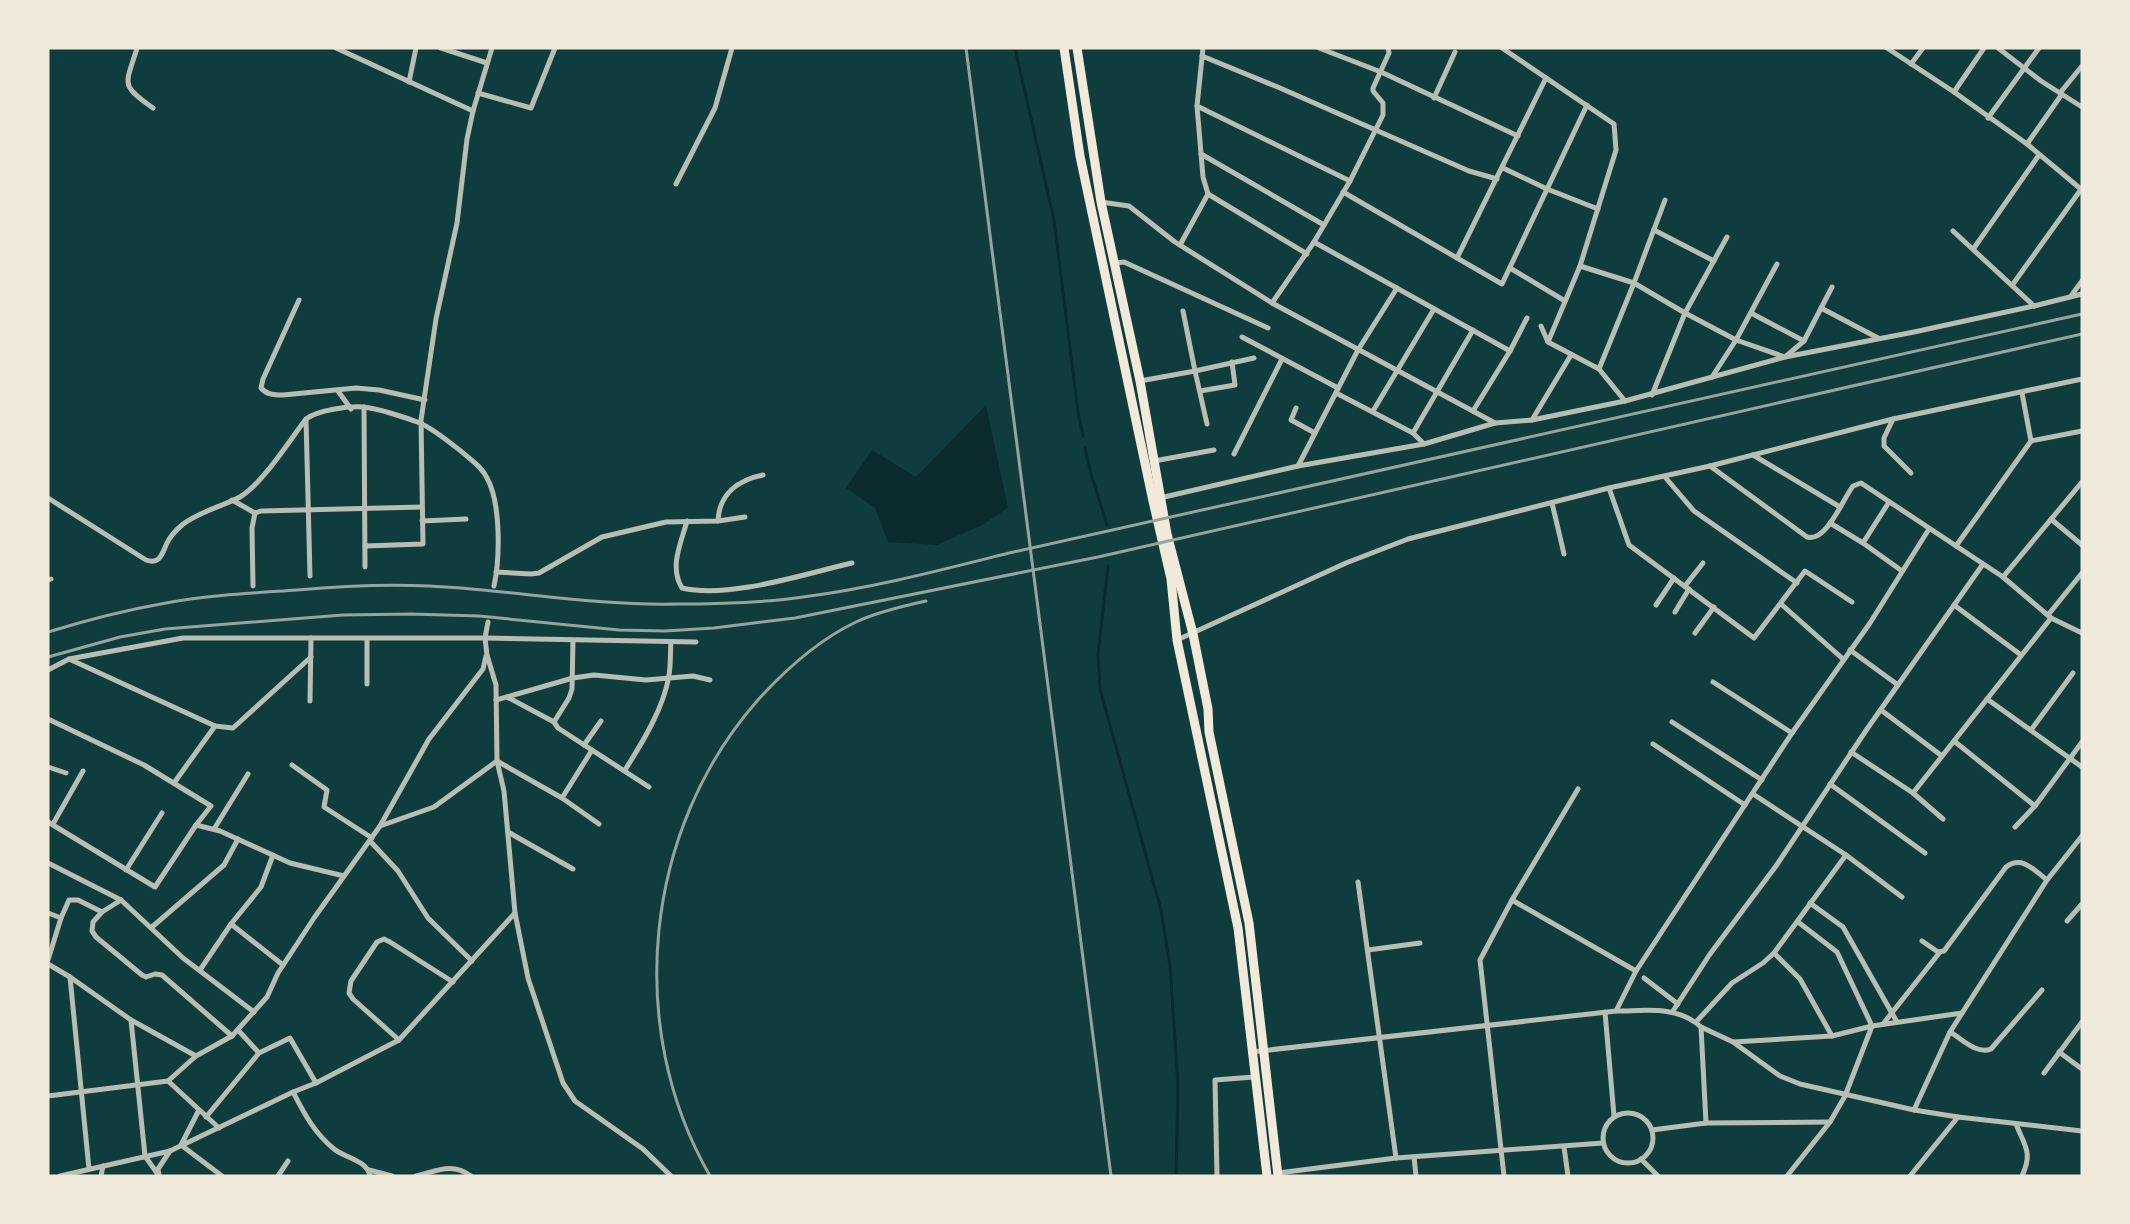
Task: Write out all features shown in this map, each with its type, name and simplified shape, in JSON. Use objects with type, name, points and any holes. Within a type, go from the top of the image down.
[{"type":"highway","points":[[1064,48],[1080,156],[1156,500],[1171,579],[1177,640],[1238,928],[1267,1176]]},
{"type":"highway","points":[[1077,48],[1101,201],[1140,381],[1154,461],[1156,500],[1192,634],[1208,709],[1209,732],[1249,923],[1278,1174]]},
{"type":"highway","points":[[1192,710],[1208,709]]},
{"type":"street","points":[[137,48],[127,80],[128,87],[132,93],[153,108]]},
{"type":"street","points":[[336,48],[473,111]]},
{"type":"street","points":[[409,82],[416,48]]},
{"type":"street","points":[[441,48],[487,63]]},
{"type":"street","points":[[365,546],[423,544],[422,416],[436,319],[457,223],[467,139],[492,48]]},
{"type":"street","points":[[478,93],[531,108],[555,48]]},
{"type":"street","points":[[676,184],[715,108],[732,48]]},
{"type":"street","points":[[1203,48],[1197,106],[1204,186],[1208,194],[1307,254]]},
{"type":"street","points":[[1319,48],[1381,72],[1518,136]]},
{"type":"street","points":[[1272,303],[1307,254],[1350,181],[1384,111],[1383,103],[1373,91],[1374,83],[1389,53],[1388,48]]},
{"type":"street","points":[[1502,48],[1614,124],[1616,150],[1580,266],[1548,342]]},
{"type":"street","points":[[1887,48],[2027,144],[2082,189],[2013,284]]},
{"type":"street","points":[[1911,64],[1923,48]]},
{"type":"street","points":[[1954,92],[1984,48]]},
{"type":"street","points":[[1998,48],[2082,107]]},
{"type":"street","points":[[1988,118],[2039,48]]},
{"type":"street","points":[[1434,98],[1455,52]]},
{"type":"street","points":[[1203,56],[1469,171],[1497,179]]},
{"type":"street","points":[[2027,144],[2082,66]]},
{"type":"street","points":[[1457,258],[1546,78]]},
{"type":"street","points":[[1343,192],[1502,284],[1587,105]]},
{"type":"street","points":[[1197,106],[1350,181]]},
{"type":"street","points":[[1201,154],[1324,225]]},
{"type":"street","points":[[1974,248],[2039,155]]},
{"type":"street","points":[[1503,168],[1547,189],[1598,209]]},
{"type":"street","points":[[1180,245],[1208,194]]},
{"type":"street","points":[[1599,369],[1665,200]]},
{"type":"street","points":[[1101,201],[1129,206],[1180,245],[1272,303],[1495,423]]},
{"type":"street","points":[[1654,230],[1714,261]]},
{"type":"street","points":[[1953,231],[2013,284],[2034,306]]},
{"type":"street","points":[[1652,395],[1685,313],[1727,237]]},
{"type":"street","points":[[1314,242],[1510,351]]},
{"type":"street","points":[[1116,264],[1124,262],[1268,328]]},
{"type":"street","points":[[1712,377],[1736,340],[1777,264]]},
{"type":"street","points":[[1580,266],[1634,284],[1736,340],[1785,357]]},
{"type":"street","points":[[1510,268],[1565,301]]},
{"type":"street","points":[[2072,296],[2082,281]]},
{"type":"street","points":[[1785,357],[1804,341],[1832,287]]},
{"type":"street","points":[[1298,466],[1358,350],[1397,288]]},
{"type":"street","points":[[1156,500],[1298,466],[1424,444],[1495,423],[1532,420],[1652,395],[1785,357],[1879,339],[2082,294]]},
{"type":"street","points":[[299,300],[263,379],[261,388],[264,392],[273,395],[356,388],[379,390],[425,400]]},
{"type":"street","points":[[1821,308],[1879,339]]},
{"type":"street","points":[[1373,411],[1434,309]]},
{"type":"street","points":[[1183,311],[1208,424]]},
{"type":"street","points":[[1751,313],[1804,341]]},
{"type":"street","points":[[1473,411],[1510,351],[1527,318]]},
{"type":"street","points":[[1541,326],[1548,342],[1599,369],[1625,401]]},
{"type":"street","points":[[1413,433],[1473,330]]},
{"type":"street","points":[[1242,337],[1413,433],[1424,444]]},
{"type":"street","points":[[1532,420],[1571,355]]},
{"type":"street","points":[[1140,381],[1254,357]]},
{"type":"street","points":[[1234,454],[1282,359]]},
{"type":"street","points":[[1200,391],[1235,385],[1233,362]]},
{"type":"street","points":[[1177,640],[1383,548],[1440,530],[1609,488],[1710,466],[1893,419],[2082,379]]},
{"type":"street","points":[[338,391],[351,409]]},
{"type":"street","points":[[2022,393],[2031,441]]},
{"type":"street","points":[[364,407],[365,567]]},
{"type":"street","points":[[48,498],[146,560],[158,561],[167,543],[182,525],[242,496],[256,483],[306,419],[325,411],[364,407],[422,424],[476,463],[486,476],[493,490],[498,516],[494,586]]},
{"type":"street","points":[[1296,408],[1291,420],[1315,433]]},
{"type":"street","points":[[306,419],[310,576]]},
{"type":"street","points":[[1893,419],[1884,438],[1884,446],[1911,473]]},
{"type":"street","points":[[1956,546],[2031,441],[2082,431]]},
{"type":"street","points":[[1154,461],[1214,450]]},
{"type":"street","points":[[1753,455],[1840,507]]},
{"type":"street","points":[[1710,466],[1808,537],[1813,538],[1821,535],[1853,486],[1861,483],[2003,577],[2050,617],[2082,633]]},
{"type":"street","points":[[718,516],[722,502],[738,483],[746,478],[763,475]]},
{"type":"street","points":[[1665,477],[1694,511],[1797,583]]},
{"type":"street","points":[[2003,577],[2082,482]]},
{"type":"street","points":[[1609,488],[1629,544],[1754,638],[1805,571],[1852,602]]},
{"type":"street","points":[[232,500],[255,513],[422,507]]},
{"type":"street","points":[[1863,543],[1889,502]]},
{"type":"street","points":[[1552,503],[1564,554]]},
{"type":"street","points":[[254,586],[252,528],[255,513]]},
{"type":"street","points":[[496,572],[539,573],[602,537],[666,522],[718,516],[744,518]]},
{"type":"street","points":[[422,522],[466,519]]},
{"type":"street","points":[[2051,519],[2082,545]]},
{"type":"street","points":[[687,521],[677,559],[676,578],[682,588],[698,591],[750,586],[852,563]]},
{"type":"street","points":[[1830,523],[1902,571]]},
{"type":"street","points":[[1616,1011],[1636,971],[1929,529]]},
{"type":"street","points":[[1676,612],[1702,563]]},
{"type":"street","points":[[1673,1011],[1710,954],[1776,866],[1851,752],[1983,564]]},
{"type":"street","points":[[1913,793],[2022,655],[2082,573]]},
{"type":"street","points":[[1656,605],[1674,578]]},
{"type":"street","points":[[1781,604],[1843,659]]},
{"type":"street","points":[[1954,605],[2022,655]]},
{"type":"street","points":[[1695,633],[1714,607]]},
{"type":"street","points":[[488,622],[485,638],[487,655],[496,685],[497,761],[504,791],[515,913],[528,978],[563,1083],[575,1101],[643,1149],[671,1176]]},
{"type":"street","points":[[48,670],[69,659],[183,638],[485,638],[696,642]]},
{"type":"street","points":[[310,701],[311,638]]},
{"type":"street","points":[[367,639],[367,684]]},
{"type":"street","points":[[554,722],[555,717],[569,699],[572,689],[573,640]]},
{"type":"street","points":[[625,770],[647,734],[669,677],[671,642]]},
{"type":"street","points":[[1850,650],[1898,685]]},
{"type":"street","points":[[48,1096],[168,1081],[196,1056],[232,1036],[238,1030],[267,997],[283,964],[380,826],[429,739],[483,669],[487,655]]},
{"type":"street","points":[[69,659],[215,726],[233,728],[311,657]]},
{"type":"street","points":[[2031,730],[2073,673]]},
{"type":"street","points":[[496,700],[573,678],[594,675],[646,680],[693,676],[710,680]]},
{"type":"street","points":[[1713,682],[1792,733]]},
{"type":"street","points":[[507,697],[554,722],[558,728],[650,787]]},
{"type":"street","points":[[1987,699],[2082,767]]},
{"type":"street","points":[[1881,710],[1942,756]]},
{"type":"street","points":[[48,719],[144,765],[211,806],[155,888],[50,823],[83,771]]},
{"type":"street","points":[[584,745],[601,721]]},
{"type":"street","points":[[1672,722],[1762,780]]},
{"type":"street","points":[[174,783],[215,726]]},
{"type":"street","points":[[1954,741],[2035,806]]},
{"type":"street","points":[[2015,827],[2035,806],[2082,742]]},
{"type":"street","points":[[1653,744],[1745,806]]},
{"type":"street","points":[[562,798],[592,750]]},
{"type":"street","points":[[1851,752],[1913,793],[1943,819]]},
{"type":"street","points":[[380,826],[434,807],[497,761]]},
{"type":"street","points":[[497,761],[562,798],[600,824]]},
{"type":"street","points":[[292,765],[327,790],[324,807],[371,839],[398,871],[428,918],[472,961]]},
{"type":"street","points":[[48,767],[66,772]]},
{"type":"street","points":[[214,830],[248,774]]},
{"type":"street","points":[[1830,784],[1925,854]]},
{"type":"street","points":[[1504,1176],[1499,1150],[1489,1025],[1480,960],[1512,900],[1578,789]]},
{"type":"street","points":[[1753,794],[1846,855],[1902,897]]},
{"type":"street","points":[[126,870],[162,813]]},
{"type":"street","points":[[196,825],[238,839],[290,863],[344,876]]},
{"type":"street","points":[[508,832],[573,869]]},
{"type":"street","points":[[1914,1110],[1950,1032],[2047,880],[2082,836]]},
{"type":"street","points":[[152,927],[224,865],[238,839]]},
{"type":"street","points":[[200,970],[231,924],[261,887],[273,855]]},
{"type":"street","points":[[1696,1022],[1732,983],[1774,953],[1846,855]]},
{"type":"street","points":[[1883,1024],[1940,952],[1944,951],[2006,867],[2012,863],[2023,862],[2047,880]]},
{"type":"street","points":[[48,863],[121,900],[183,958],[254,1011]]},
{"type":"street","points":[[1358,882],[1396,1158]]},
{"type":"street","points":[[102,912],[73,899],[67,904],[48,962],[131,1020],[196,1056]]},
{"type":"street","points":[[121,900],[102,912],[91,926],[96,936],[142,975],[146,977],[155,974],[162,975],[232,1036]]},
{"type":"street","points":[[1512,900],[1636,971]]},
{"type":"street","points":[[1810,903],[1843,927],[1897,1022]]},
{"type":"street","points":[[2067,921],[2082,904]]},
{"type":"street","points":[[60,1176],[170,1151],[316,1083],[399,1040],[515,913]]},
{"type":"street","points":[[48,914],[61,918]]},
{"type":"street","points":[[1787,1176],[1830,1122],[1845,1096],[1872,1026],[1837,952],[1798,922]]},
{"type":"street","points":[[231,924],[283,964]]},
{"type":"street","points":[[399,1040],[349,993],[351,981],[377,942],[384,939],[390,942],[453,982]]},
{"type":"street","points":[[1922,941],[1940,952]]},
{"type":"street","points":[[1368,950],[1420,943]]},
{"type":"street","points":[[1774,953],[1800,979],[1832,1036]]},
{"type":"street","points":[[70,977],[89,1169]]},
{"type":"street","points":[[1644,978],[1678,1004]]},
{"type":"street","points":[[1950,1032],[1985,1052],[1991,1049],[2042,990]]},
{"type":"street","points":[[1251,1053],[1605,1012],[1673,1011],[1733,1042],[1780,1076],[1800,1084],[1914,1110],[2082,1131]]},
{"type":"street","points":[[1605,1012],[1614,1116]]},
{"type":"street","points":[[1733,1042],[1832,1036],[1883,1024],[1962,1013]]},
{"type":"street","points":[[131,1020],[145,1156],[159,1176],[158,1168],[170,1151]]},
{"type":"street","points":[[2044,1073],[2081,1026]]},
{"type":"street","points":[[1701,1027],[1706,1123]]},
{"type":"street","points":[[238,1030],[260,1053]]},
{"type":"street","points":[[206,1117],[260,1053],[290,1038],[316,1083]]},
{"type":"street","points":[[2059,1052],[2082,1069]]},
{"type":"street","points":[[1217,1176],[1215,1080],[1254,1077]]},
{"type":"street","points":[[168,1081],[219,1128]]},
{"type":"street","points":[[293,1092],[311,1126],[335,1150],[360,1162],[369,1173],[392,1176]]},
{"type":"street","points":[[181,1145],[199,1110]]},
{"type":"street","points":[[1621,1113],[1636,1114],[1648,1123],[1652,1130],[1652,1146],[1641,1159],[1630,1163],[1618,1161],[1608,1154],[1603,1143],[1604,1128],[1614,1116],[1621,1113]]},
{"type":"street","points":[[1910,1176],[1958,1117]]},
{"type":"street","points":[[1652,1130],[1706,1123],[1830,1122]]},
{"type":"street","points":[[2016,1124],[2029,1155],[2022,1176]]},
{"type":"street","points":[[1278,1174],[1396,1158],[1603,1143]]},
{"type":"street","points":[[181,1145],[222,1176]]},
{"type":"street","points":[[1564,1147],[1568,1176]]},
{"type":"street","points":[[1414,1157],[1416,1176]]},
{"type":"street","points":[[1641,1159],[1658,1176]]},
{"type":"street","points":[[278,1176],[288,1161]]},
{"type":"street","points":[[100,1176],[103,1166]]},
{"type":"street","points":[[416,1176],[457,1168],[471,1176]]},
{"type":"street","points":[[209,1176],[214,1171]]},
{"type":"water","points":[[986,405],[1008,508],[982,525],[937,545],[888,542],[875,508],[846,488],[872,450],[916,477]]},
{"type":"waterway","points":[[1015,48],[1054,220],[1083,436]]},
{"type":"waterway","points":[[1085,448],[1107,525]]},
{"type":"waterway","points":[[1108,566],[1098,654],[1100,689],[1161,910],[1170,966],[1178,1084],[1176,1176]]},
{"type":"railway","points":[[966,48],[1111,1176]]},
{"type":"railway","points":[[48,632],[121,612],[182,600],[346,586],[429,586],[646,604],[756,602],[855,589],[2082,314]]},
{"type":"railway","points":[[48,657],[120,637],[165,629],[343,615],[479,616],[619,630],[665,631],[714,628],[795,618],[1098,557],[2082,334]]},
{"type":"railway","points":[[710,1176],[683,1118],[665,1057],[657,994],[659,931],[670,869],[690,809],[719,752],[757,701],[791,667],[815,647],[856,622],[881,612],[926,601]]}]
